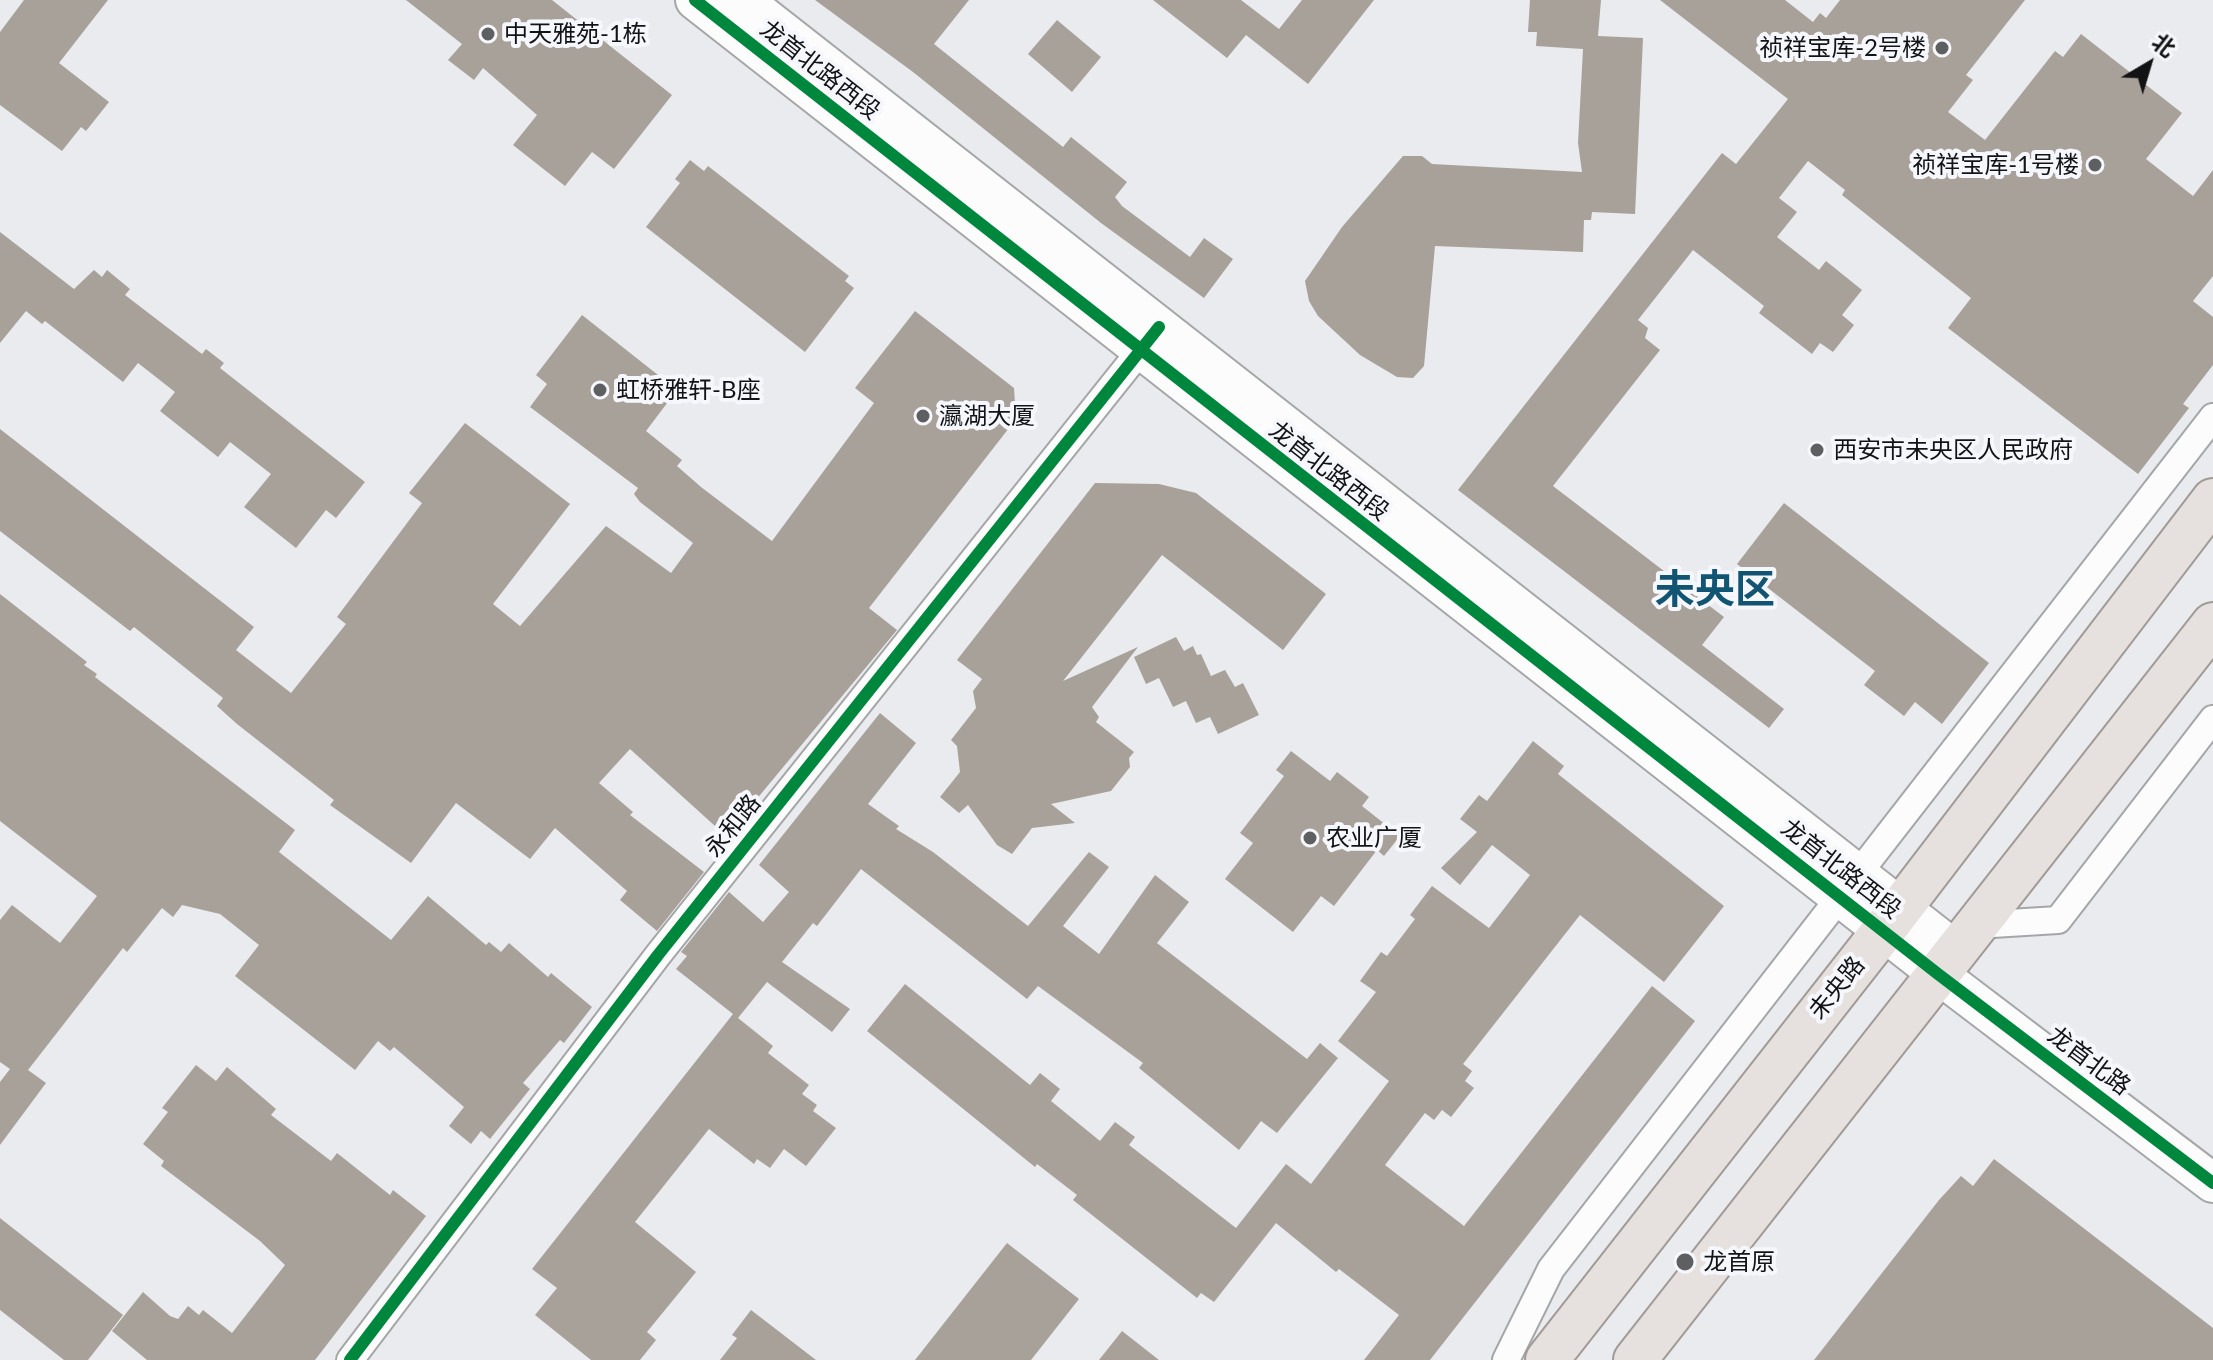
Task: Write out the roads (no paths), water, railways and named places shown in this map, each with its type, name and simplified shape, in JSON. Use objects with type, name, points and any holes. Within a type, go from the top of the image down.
[{"type":"main road","name":"未央路","points":[[1547,1360],[2213,500]]},
{"type":"main road","points":[[1635,1360],[2213,624]]},
{"type":"street","name":"龙首北路西段","points":[[695,0],[1150,339],[1892,918],[1957,950]]},
{"type":"street","name":"龙首北路西段","points":[[743,0],[1150,339]]},
{"type":"street","name":"永和路","points":[[350,1360],[658,955],[1150,339]]},
{"type":"street","points":[[1506,1360],[1551,1269],[2213,417]]},
{"type":"street","points":[[1957,950],[2058,920],[2213,719]]},
{"type":"street","name":"龙首北路","points":[[1957,950],[2213,1183]]},
{"type":"place","name":"中天雅苑-1栋","points":[[488,34]]},
{"type":"place","name":"祯祥宝库-2号楼","points":[[1942,48]]},
{"type":"place","name":"祯祥宝库-1号楼","points":[[2095,165]]},
{"type":"place","name":"虹桥雅轩-B座","points":[[600,390]]},
{"type":"place","name":"瀛湖大厦","points":[[923,416]]},
{"type":"place","name":"西安市未央区人民政府","points":[[1817,450]]},
{"type":"place","name":"农业广厦","points":[[1310,838]]},
{"type":"place","name":"龙首原","points":[[1685,1262]]},
{"type":"district","name":"未央区","points":[[1715,590]]}]
